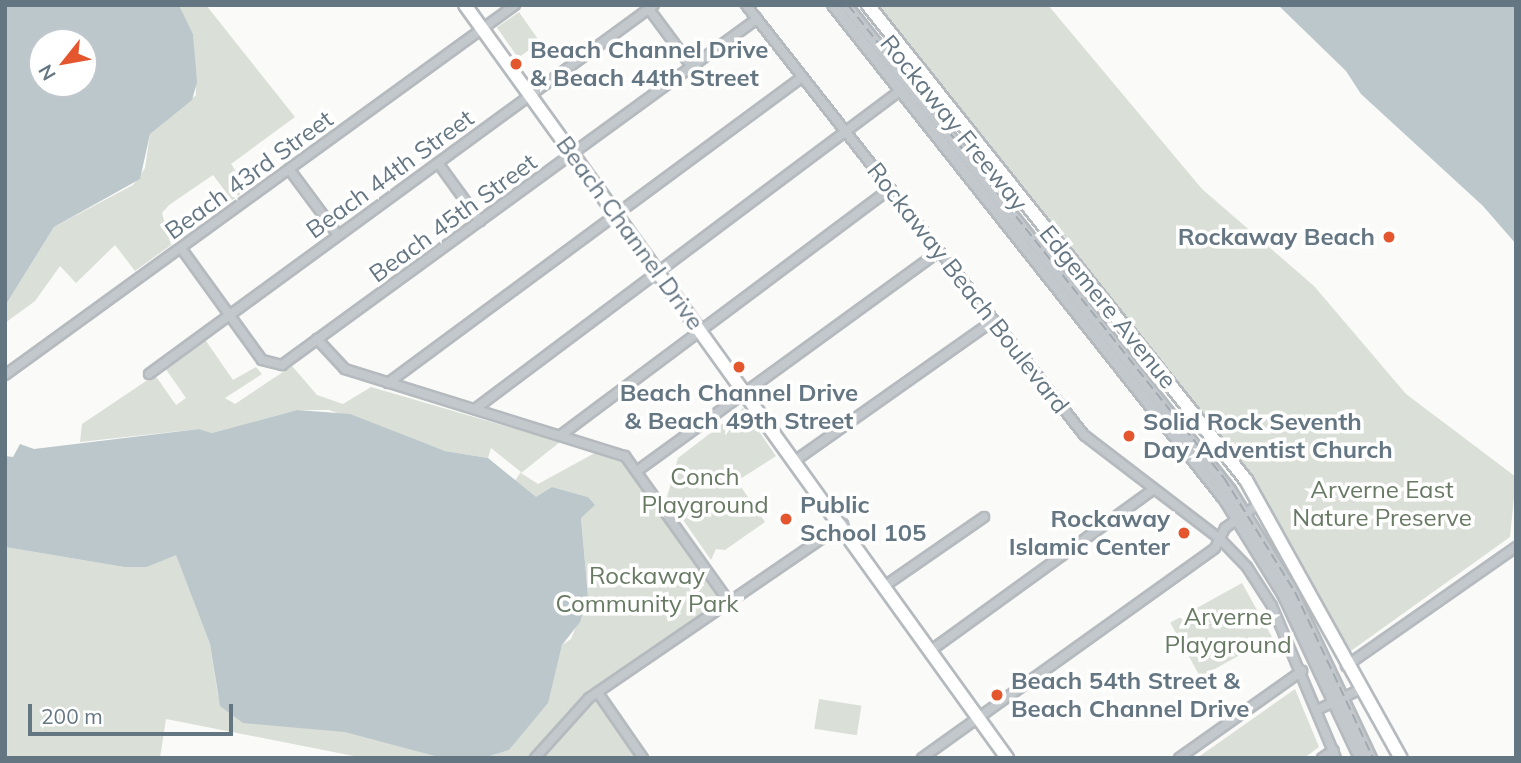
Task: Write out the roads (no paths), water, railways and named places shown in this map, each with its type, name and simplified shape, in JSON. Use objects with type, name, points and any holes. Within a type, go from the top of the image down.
[{"type":"main road","name":"Beach Channel Drive","points":[[465,5],[841,525],[981,716],[1016,758]]},
{"type":"main road","name":"Edgemere Avenue","points":[[868,5],[1259,504],[1346,666]]},
{"type":"main road","points":[[1346,666],[1401,758]]},
{"type":"main road","name":"Beach Channel Drive","points":[[981,716],[1007,758]]},
{"type":"street","name":"Beach 43rd Street","points":[[5,375],[515,5]]},
{"type":"street","name":"Rockaway Beach Boulevard","points":[[746,5],[1087,438],[1220,539],[1261,586],[1319,709],[1335,754]]},
{"type":"street","name":"Rockaway Freeway","points":[[833,5],[905,87]]},
{"type":"street","name":"Rockaway Freeway","points":[[846,5],[905,87],[1242,517],[1288,582],[1360,758]]},
{"type":"street","points":[[651,7],[692,67]]},
{"type":"street","name":"Beach 44th Street","points":[[149,374],[651,7]]},
{"type":"street","name":"Beach 45th Street","points":[[229,315],[271,367],[317,339],[757,19]]},
{"type":"street","points":[[475,408],[922,74]]},
{"type":"street","points":[[388,383],[801,78]]},
{"type":"street","points":[[438,163],[480,221]]},
{"type":"street","points":[[289,169],[338,235]]},
{"type":"street","points":[[561,435],[890,190]]},
{"type":"street","points":[[181,248],[229,315]]},
{"type":"street","points":[[637,471],[938,252]]},
{"type":"street","points":[[796,460],[993,321]]},
{"type":"street","points":[[317,339],[339,367],[620,453],[637,471],[730,604]]},
{"type":"street","points":[[932,649],[1154,489]]},
{"type":"street","points":[[922,758],[1220,539],[1259,504]]},
{"type":"street","points":[[885,585],[984,517]]},
{"type":"street","points":[[536,758],[598,693],[841,525]]},
{"type":"street","points":[[1346,666],[1516,547]]},
{"type":"street","points":[[1179,758],[1302,671]]},
{"type":"street","points":[[1319,709],[1361,689]]},
{"type":"street","points":[[598,693],[643,758]]},
{"type":"street","name":"Rockaway Freeway","points":[[1338,700],[1371,758]]},
{"type":"street","points":[[1322,758],[1335,754]]},
{"type":"railway","points":[[848,5],[1224,478],[1295,592],[1373,758]]},
{"type":"place","name":"Beach Channel Drive & Beach 44th Street","points":[[516,64]]},
{"type":"place","name":"Rockaway Beach","points":[[1389,237]]},
{"type":"place","name":"Beach Channel Drive & Beach 49th Street","points":[[739,367]]},
{"type":"place","name":"Solid Rock Seventh Day Adventist Church","points":[[1129,436]]},
{"type":"place","name":"Public School 105","points":[[786,519]]},
{"type":"place","name":"Rockaway Islamic Center","points":[[1184,533]]},
{"type":"place","name":"Beach 54th Street & Beach Channel Drive","points":[[997,695]]},
{"type":"park label","name":"Conch Playground","points":[[705,491]]},
{"type":"park label","name":"Arverne East Nature Preserve","points":[[1382,504]]},
{"type":"park label","name":"Rockaway Community Park","points":[[647,590]]},
{"type":"park label","name":"Arverne Playground","points":[[1228,631]]}]
